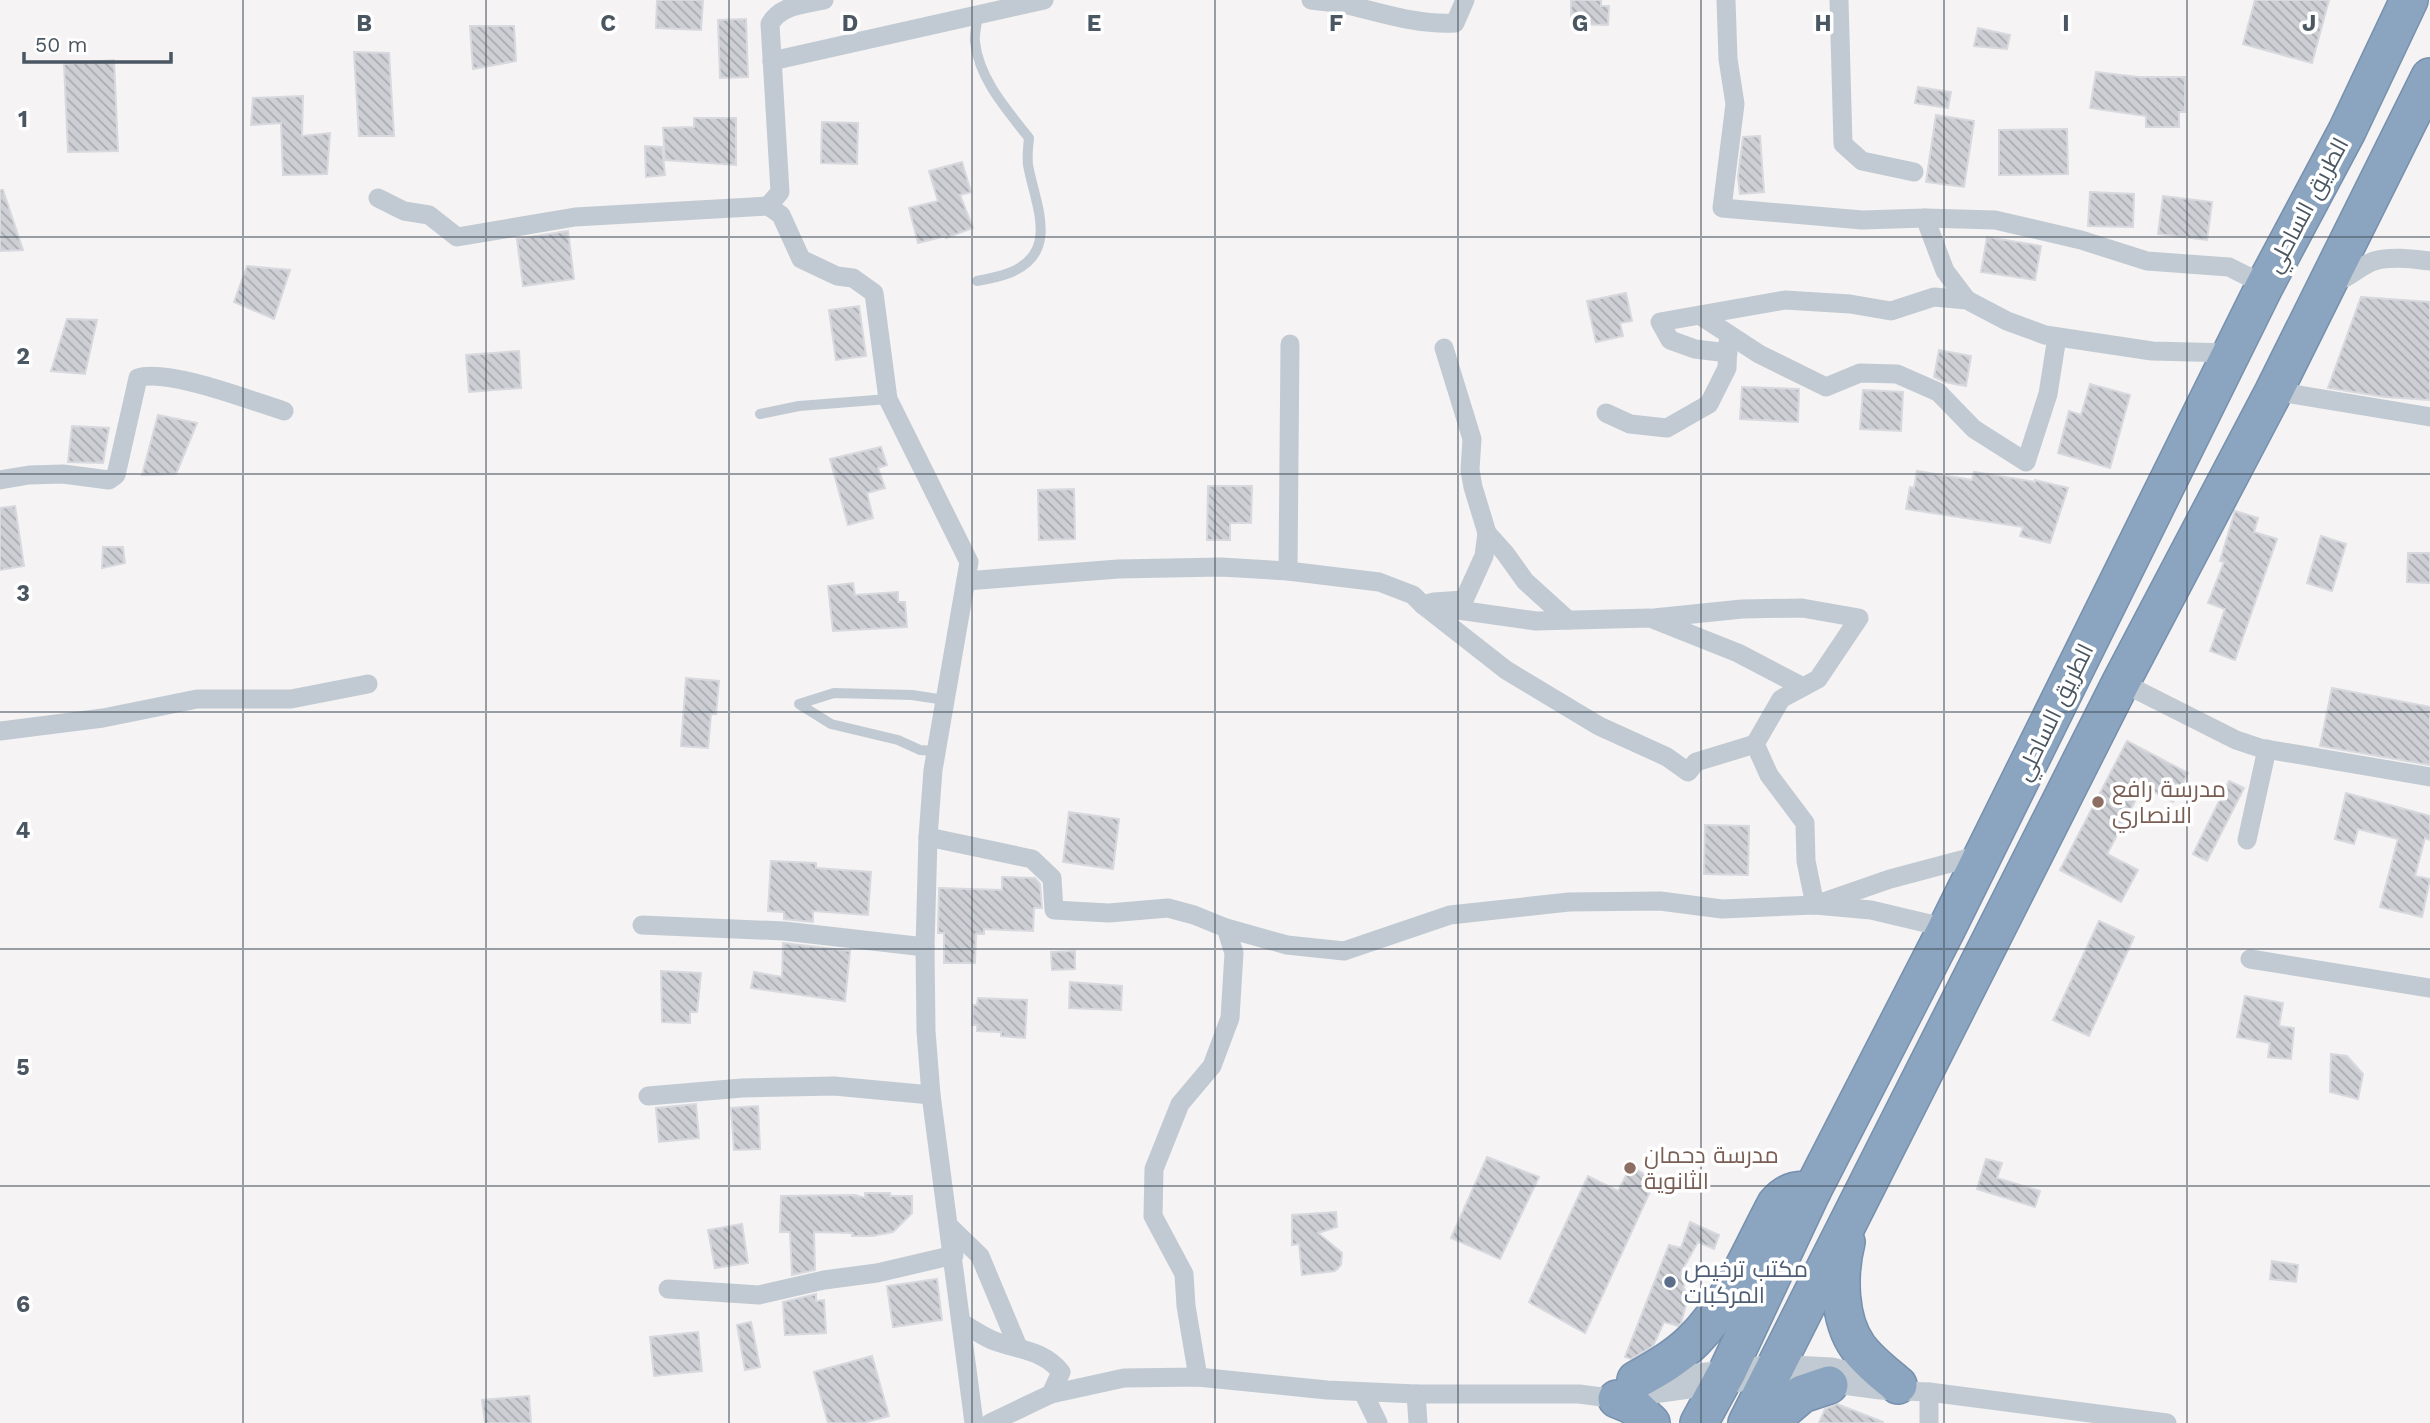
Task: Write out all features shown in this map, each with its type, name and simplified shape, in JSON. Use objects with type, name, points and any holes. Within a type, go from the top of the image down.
[{"type":"highway","name":"الطريق الساحلي","points":[[1699,1423],[1812,1191],[1984,854],[2265,285],[2347,131],[2409,0]]},
{"type":"highway","name":"الطريق الساحلي","points":[[1747,1423],[2122,682],[2274,391],[2430,77]]},
{"type":"highway","points":[[1651,1423],[1632,1405],[1626,1390],[1676,1356],[1709,1323],[1723,1304],[1776,1204],[1783,1196],[1802,1189],[1812,1191]]},
{"type":"highway","points":[[1855,1209],[1842,1269],[1844,1310],[1849,1330],[1857,1346],[1914,1389]]},
{"type":"highway","points":[[1768,1423],[1802,1394],[1829,1385]]},
{"type":"street","points":[[768,206],[780,191],[770,24],[775,15],[789,8],[824,0]]},
{"type":"street","points":[[772,61],[1044,0]]},
{"type":"street","points":[[1311,0],[1353,6],[1434,24],[1455,23],[1465,0]]},
{"type":"street","points":[[1726,0],[1728,59],[1735,104],[1722,208],[1862,220],[1995,220],[2081,240],[2147,261],[2229,267],[2265,285]]},
{"type":"street","points":[[1839,0],[1843,144],[1862,161],[1914,172]]},
{"type":"street","points":[[378,198],[404,211],[429,215],[457,237],[575,217],[768,206],[781,215],[801,259],[837,276],[853,278],[874,293],[888,399],[969,562],[936,751],[928,837],[925,947],[926,1031],[931,1096],[974,1423]]},
{"type":"street","points":[[1925,218],[1945,271],[1967,300]]},
{"type":"street","points":[[2328,282],[2347,278],[2372,262],[2404,258],[2430,261]]},
{"type":"street","points":[[2057,337],[2048,394],[2026,462],[1973,429],[1938,391],[1898,374],[1860,373],[1826,387],[1759,354],[1728,344],[1695,349],[1670,340],[1660,323],[1785,300],[1850,303],[1891,311],[1934,297],[1967,300],[2007,321],[2045,335],[2152,351],[2231,353]]},
{"type":"street","points":[[1606,413],[1630,424],[1667,428],[1709,404],[1727,368],[1728,344],[1701,316]]},
{"type":"street","points":[[1288,571],[1290,344]]},
{"type":"street","points":[[1423,605],[1464,600],[1484,556],[1487,533],[1470,470],[1472,439],[1444,348]]},
{"type":"street","points":[[0,480],[29,475],[63,474],[109,480],[116,475],[138,379],[148,375],[160,375],[284,411]]},
{"type":"street","points":[[2274,391],[2430,417]]},
{"type":"street","points":[[1487,533],[1505,552],[1525,582],[1568,620]]},
{"type":"street","points":[[966,581],[1118,569],[1221,566],[1379,582],[1413,595],[1423,605],[1506,670],[1599,726],[1667,757],[1688,772],[1696,762],[1755,744],[1781,699],[1818,679],[1859,618],[1802,608],[1742,609],[1650,618],[1535,621],[1423,605]]},
{"type":"street","points":[[1650,618],[1738,653],[1803,687]]},
{"type":"street","points":[[2122,682],[2236,740],[2267,749],[2430,777]]},
{"type":"street","points":[[0,731],[103,718],[198,699],[291,699],[368,684]]},
{"type":"street","points":[[1755,744],[1769,775],[1805,823],[1806,860],[1815,905]]},
{"type":"street","points":[[2247,840],[2267,749]]},
{"type":"street","points":[[928,837],[1032,859],[1052,878],[1054,910],[1109,913],[1168,908],[1287,945],[1343,951],[1450,915],[1569,902],[1660,901],[1723,909],[1815,905],[1871,910],[1947,928]]},
{"type":"street","points":[[1815,905],[1891,879],[1984,854]]},
{"type":"street","points":[[642,925],[784,931],[925,947]]},
{"type":"street","points":[[1198,1377],[1186,1306],[1184,1275],[1153,1216],[1154,1169],[1180,1104],[1212,1066],[1230,1018],[1234,953],[1226,928]]},
{"type":"street","points":[[2250,959],[2430,988]]},
{"type":"street","points":[[648,1096],[742,1088],[834,1086],[931,1096]]},
{"type":"street","points":[[949,1226],[980,1256],[1018,1347]]},
{"type":"street","points":[[668,1289],[759,1295],[824,1280],[877,1273],[954,1255]]},
{"type":"street","points":[[962,1324],[992,1340],[1052,1361],[1061,1372],[1051,1394]]},
{"type":"street","points":[[990,1423],[1051,1394],[1124,1378],[1198,1377],[1363,1392],[1416,1394],[1579,1394],[1772,1371],[1832,1367],[1914,1389]]},
{"type":"street","points":[[1772,1371],[1799,1380],[1829,1385],[1914,1389],[2167,1423]]},
{"type":"street","points":[[1914,1389],[1928,1423]]},
{"type":"street","points":[[1363,1392],[1378,1423]]},
{"type":"street","points":[[1416,1394],[1418,1423]]},
{"type":"lane","points":[[977,281],[1011,272],[1032,258],[1041,238],[1042,219],[1027,162],[1029,138],[983,73],[975,42],[978,14]]},
{"type":"lane","points":[[760,414],[799,406],[888,399]]},
{"type":"lane","points":[[936,751],[920,750],[898,740],[831,724],[799,704],[834,693],[912,695],[945,700]]},
{"type":"building","points":[[657,0],[703,0],[701,30],[656,28]]},
{"type":"building","points":[[1571,0],[1601,0],[1601,6],[1609,6],[1608,25],[1571,24]]},
{"type":"building","points":[[2255,0],[2329,0],[2312,63],[2243,44]]},
{"type":"building","points":[[746,19],[748,77],[720,78],[718,20]]},
{"type":"building","points":[[470,26],[514,26],[516,61],[473,69]]},
{"type":"building","points":[[1978,28],[2010,35],[2007,49],[1974,46]]},
{"type":"building","points":[[354,52],[389,53],[394,136],[359,136]]},
{"type":"building","points":[[114,60],[118,151],[68,152],[64,64]]},
{"type":"building","points":[[2096,72],[2138,77],[2185,77],[2185,112],[2179,112],[2179,127],[2146,127],[2146,116],[2090,108]]},
{"type":"building","points":[[1918,87],[1951,92],[1948,108],[1915,103]]},
{"type":"building","points":[[303,96],[302,136],[330,133],[327,174],[283,175],[281,123],[251,125],[253,98]]},
{"type":"building","points":[[1936,115],[1974,121],[1964,187],[1926,182]]},
{"type":"building","points":[[694,118],[736,118],[736,165],[665,160],[663,128],[694,127]]},
{"type":"building","points":[[822,122],[858,123],[857,164],[821,163]]},
{"type":"building","points":[[2067,129],[2068,174],[1999,175],[1999,130]]},
{"type":"building","points":[[1760,136],[1764,192],[1740,194],[1738,177],[1743,137]]},
{"type":"building","points":[[645,146],[662,147],[665,175],[646,177]]},
{"type":"building","points":[[962,162],[971,192],[960,195],[973,228],[946,238],[945,236],[918,243],[909,208],[938,201],[929,171]]},
{"type":"building","points":[[0,190],[3,190],[23,250],[0,251]]},
{"type":"building","points":[[2090,192],[2134,194],[2133,227],[2088,226]]},
{"type":"building","points":[[2163,196],[2212,202],[2207,240],[2158,234]]},
{"type":"building","points":[[568,231],[574,279],[523,286],[517,239]]},
{"type":"building","points":[[1987,237],[2041,246],[2035,280],[1981,272]]},
{"type":"building","points":[[247,266],[290,270],[274,319],[234,302]]},
{"type":"building","points":[[1626,293],[1632,321],[1620,323],[1623,336],[1596,342],[1587,301]]},
{"type":"building","points":[[2361,297],[2430,302],[2430,400],[2385,397],[2328,388]]},
{"type":"building","points":[[859,306],[866,356],[836,360],[829,310]]},
{"type":"building","points":[[67,319],[97,320],[85,374],[51,371]]},
{"type":"building","points":[[1939,350],[1971,356],[1966,386],[1934,377]]},
{"type":"building","points":[[519,351],[521,388],[469,392],[466,355]]},
{"type":"building","points":[[2090,384],[2130,395],[2110,468],[2058,453],[2069,411],[2081,415]]},
{"type":"building","points":[[1742,387],[1799,389],[1798,422],[1740,419]]},
{"type":"building","points":[[1863,390],[1903,392],[1901,431],[1860,429]]},
{"type":"building","points":[[158,415],[197,423],[176,474],[142,475]]},
{"type":"building","points":[[72,426],[109,428],[103,463],[68,462]]},
{"type":"building","points":[[881,447],[887,465],[878,468],[885,488],[867,493],[873,518],[848,525],[830,459]]},
{"type":"building","points":[[1917,471],[1972,480],[1974,472],[2035,480],[2068,488],[2050,543],[2020,536],[2023,527],[1906,509],[1910,487],[1914,488]]},
{"type":"building","points":[[1208,486],[1252,486],[1251,523],[1230,523],[1230,540],[1207,540]]},
{"type":"building","points":[[1074,489],[1075,539],[1039,540],[1038,490]]},
{"type":"building","points":[[15,506],[24,566],[0,570],[0,508]]},
{"type":"building","points":[[2235,511],[2258,518],[2254,532],[2277,539],[2235,660],[2210,651],[2225,609],[2208,603],[2224,562],[2220,561]]},
{"type":"building","points":[[2321,536],[2346,544],[2332,591],[2307,583]]},
{"type":"building","points":[[103,547],[123,547],[125,563],[102,568]]},
{"type":"building","points":[[2408,553],[2430,553],[2430,583],[2407,582]]},
{"type":"building","points":[[853,583],[855,595],[898,592],[898,602],[905,602],[907,627],[833,631],[828,586]]},
{"type":"building","points":[[686,678],[719,681],[716,714],[711,714],[708,748],[681,746]]},
{"type":"building","points":[[2332,688],[2430,707],[2430,765],[2320,746]]},
{"type":"building","points":[[2127,741],[2188,773],[2173,802],[2143,786],[2107,854],[2138,870],[2121,902],[2060,870]]},
{"type":"building","points":[[2229,781],[2244,788],[2207,861],[2193,854]]},
{"type":"building","points":[[2346,793],[2430,816],[2430,840],[2425,838],[2415,876],[2430,879],[2422,917],[2380,907],[2398,839],[2358,829],[2354,844],[2335,839]]},
{"type":"building","points":[[1069,812],[1119,819],[1113,869],[1063,862]]},
{"type":"building","points":[[1705,825],[1749,826],[1748,875],[1704,874]]},
{"type":"building","points":[[771,861],[816,863],[816,868],[871,872],[868,915],[813,911],[813,922],[784,919],[784,912],[768,911]]},
{"type":"building","points":[[1002,877],[1035,878],[1040,884],[1042,908],[1034,908],[1033,931],[984,929],[984,934],[976,934],[975,963],[944,963],[944,933],[938,933],[939,888],[1002,890]]},
{"type":"building","points":[[2099,921],[2134,937],[2089,1036],[2053,1020]]},
{"type":"building","points":[[783,943],[850,951],[845,1001],[751,988],[754,972],[782,977]]},
{"type":"building","points":[[1075,951],[1075,969],[1052,970],[1051,952]]},
{"type":"building","points":[[661,971],[701,973],[697,1012],[690,1012],[690,1023],[662,1022]]},
{"type":"building","points":[[1070,982],[1122,986],[1121,1010],[1069,1008]]},
{"type":"building","points":[[2245,996],[2283,1003],[2279,1026],[2294,1028],[2291,1059],[2268,1057],[2270,1043],[2237,1037]]},
{"type":"building","points":[[978,998],[1027,1000],[1025,1038],[1001,1036],[1001,1032],[977,1031],[977,1025],[972,1025],[973,1005],[977,1005]]},
{"type":"building","points":[[2331,1054],[2347,1056],[2363,1074],[2358,1099],[2330,1092]]},
{"type":"building","points":[[696,1104],[699,1138],[659,1142],[656,1108]]},
{"type":"building","points":[[758,1106],[760,1149],[734,1150],[731,1108]]},
{"type":"building","points":[[1487,1157],[1539,1177],[1500,1259],[1451,1238]]},
{"type":"building","points":[[1986,1159],[2002,1163],[1997,1178],[2040,1191],[2035,1207],[1977,1189]]},
{"type":"building","points":[[1631,1166],[1655,1181],[1585,1333],[1529,1302],[1588,1176],[1618,1191]]},
{"type":"building","points":[[865,1193],[912,1196],[912,1213],[893,1232],[852,1236],[853,1233],[814,1232],[815,1270],[792,1275],[790,1232],[780,1232],[781,1196],[855,1195],[865,1198]]},
{"type":"building","points":[[1336,1212],[1337,1227],[1318,1233],[1342,1253],[1341,1265],[1335,1271],[1302,1275],[1299,1244],[1292,1245],[1292,1215]]},
{"type":"building","points":[[1690,1222],[1719,1235],[1714,1249],[1698,1242],[1681,1272],[1688,1276],[1683,1288],[1689,1294],[1681,1323],[1678,1326],[1664,1322],[1653,1346],[1631,1359],[1625,1357],[1669,1245],[1681,1248]]},
{"type":"building","points":[[742,1224],[748,1263],[715,1268],[708,1230]]},
{"type":"building","points":[[2272,1261],[2298,1265],[2296,1282],[2270,1279]]},
{"type":"building","points":[[937,1279],[942,1320],[893,1327],[887,1286]]},
{"type":"building","points":[[816,1294],[816,1301],[824,1300],[826,1333],[785,1335],[783,1302]]},
{"type":"building","points":[[751,1322],[760,1367],[745,1370],[737,1325]]},
{"type":"building","points":[[698,1332],[702,1371],[654,1376],[650,1337]]},
{"type":"building","points":[[872,1356],[889,1416],[863,1423],[828,1423],[814,1372]]},
{"type":"building","points":[[529,1396],[531,1423],[485,1423],[482,1400]]},
{"type":"building","points":[[1837,1404],[1883,1423],[1819,1423],[1825,1409]]},
{"type":"place","name":"مدرسة رافع الانصاري","points":[[2098,802]]},
{"type":"place","name":"مدرسة دحمان الثانوية","points":[[1630,1168]]},
{"type":"place","name":"مكتب ترخيص المركبات","points":[[1670,1282]]}]
